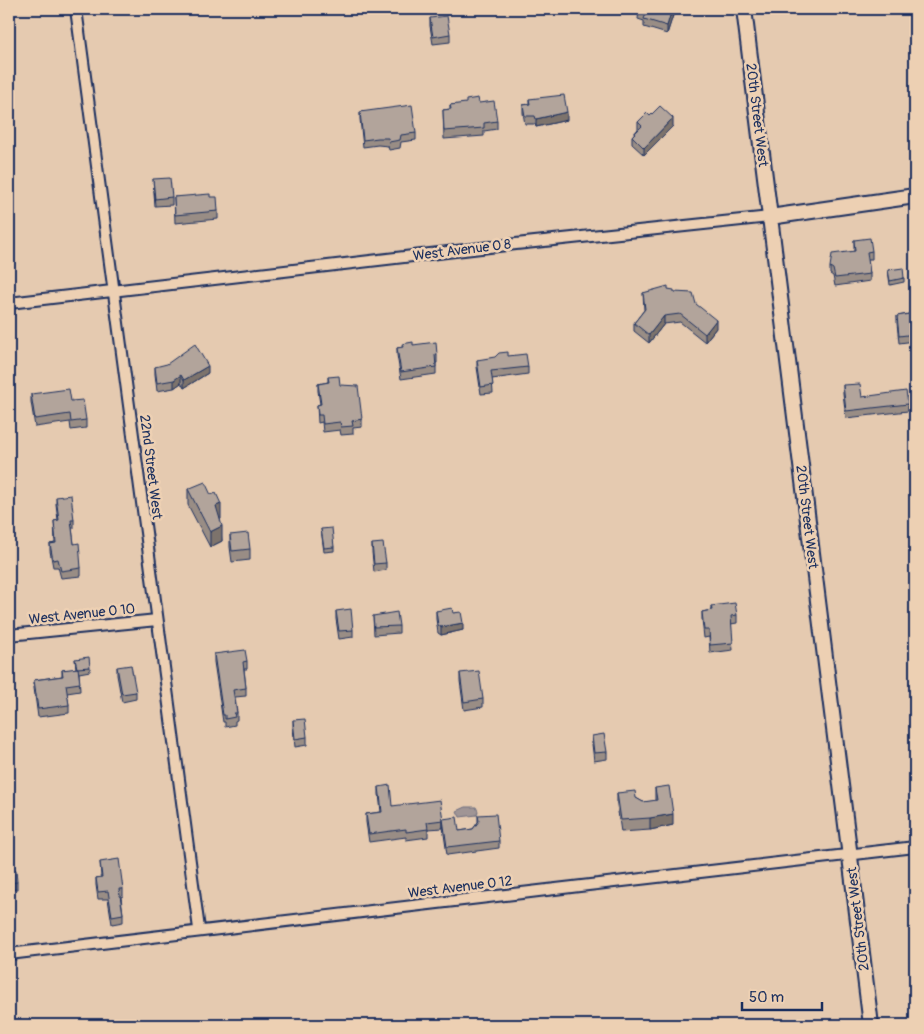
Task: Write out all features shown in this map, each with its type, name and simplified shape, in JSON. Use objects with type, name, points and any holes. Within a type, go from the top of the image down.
[{"type":"main road","name":"20th Street West","points":[[744,9],[871,1025]]},
{"type":"main road","name":"West Avenue O 8","points":[[770,217],[915,196]]},
{"type":"street","name":"22nd Street West","points":[[76,9],[199,929]]},
{"type":"street","name":"West Avenue O 8","points":[[9,303],[516,244],[770,217]]},
{"type":"street","name":"West Avenue O 10","points":[[9,635],[158,620]]},
{"type":"street","name":"West Avenue O 12","points":[[9,954],[199,929],[382,910],[915,847]]},
{"type":"shaded area","points":[[466,807],[476,807],[477,815],[460,817],[457,811]]},
{"type":"building","points":[[639,9],[672,9],[667,26],[644,19],[646,14],[638,11]]},
{"type":"building","points":[[447,16],[450,34],[433,37],[430,18]]},
{"type":"building","points":[[564,95],[567,112],[536,119],[535,116],[525,116],[523,105],[530,104],[529,99]]},
{"type":"building","points":[[478,98],[479,103],[494,101],[497,121],[484,123],[484,128],[444,131],[443,110],[451,109],[450,105],[466,103],[466,100]]},
{"type":"building","points":[[412,105],[416,133],[401,135],[400,140],[389,142],[388,138],[363,140],[360,112]]},
{"type":"building","points":[[660,106],[673,118],[644,148],[632,136],[642,126],[638,122],[647,113],[650,116]]},
{"type":"building","points":[[170,178],[172,197],[155,199],[153,179]]},
{"type":"building","points":[[210,194],[210,197],[217,197],[218,211],[175,215],[174,197]]},
{"type":"building","points":[[870,238],[872,251],[867,252],[870,274],[835,278],[833,269],[830,267],[832,254],[855,251],[854,240]]},
{"type":"building","points":[[903,268],[904,278],[890,281],[888,270]]},
{"type":"building","points":[[668,286],[668,289],[674,290],[674,292],[693,293],[696,304],[716,320],[705,334],[680,314],[664,316],[649,335],[634,323],[645,309],[643,293]]},
{"type":"building","points":[[915,313],[915,334],[899,336],[897,316]]},
{"type":"building","points":[[413,342],[413,345],[436,342],[436,367],[401,372],[397,348],[403,347],[402,344]]},
{"type":"building","points":[[195,344],[208,366],[184,380],[181,375],[174,380],[157,383],[155,367],[167,364]]},
{"type":"building","points":[[508,352],[508,356],[526,354],[528,367],[491,371],[493,385],[481,387],[477,360],[495,357],[499,353]]},
{"type":"building","points":[[339,376],[340,385],[358,386],[362,419],[352,421],[353,426],[341,427],[340,422],[323,424],[322,415],[318,415],[317,405],[321,404],[318,384],[329,382],[328,377]]},
{"type":"building","points":[[860,384],[862,397],[906,391],[908,404],[846,411],[843,385]]},
{"type":"building","points":[[69,389],[71,401],[83,400],[86,420],[71,422],[70,414],[35,419],[31,394]]},
{"type":"building","points":[[205,482],[211,495],[216,493],[221,504],[216,506],[222,526],[210,532],[188,489]]},
{"type":"building","points":[[71,495],[74,520],[71,520],[74,544],[79,543],[81,568],[61,571],[58,559],[53,560],[50,544],[56,543],[54,521],[59,520],[56,497]]},
{"type":"building","points":[[332,528],[334,547],[324,548],[321,529]]},
{"type":"building","points":[[248,533],[250,549],[232,551],[230,535]]},
{"type":"building","points":[[383,543],[386,563],[374,564],[372,544]]},
{"type":"building","points":[[735,603],[737,615],[731,616],[733,643],[710,645],[709,630],[704,630],[702,612],[712,610],[711,606]]},
{"type":"building","points":[[452,608],[453,613],[461,612],[463,623],[441,627],[438,625],[436,611]]},
{"type":"building","points":[[351,609],[353,630],[339,631],[336,611]]},
{"type":"building","points":[[397,612],[399,626],[374,627],[373,616]]},
{"type":"building","points":[[245,650],[247,661],[243,662],[246,688],[233,690],[237,713],[234,713],[235,717],[225,719],[214,654]]},
{"type":"building","points":[[89,657],[90,667],[77,668],[75,659]]},
{"type":"building","points":[[131,665],[136,692],[122,694],[117,667]]},
{"type":"building","points":[[78,668],[80,683],[66,685],[69,705],[38,709],[34,680],[63,676],[62,670]]},
{"type":"building","points":[[479,671],[483,699],[464,702],[460,673]]},
{"type":"building","points":[[305,719],[307,737],[295,739],[293,720]]},
{"type":"building","points":[[604,734],[607,752],[594,753],[592,736]]},
{"type":"building","points":[[390,785],[392,806],[440,800],[443,820],[427,822],[428,829],[406,832],[406,829],[369,834],[366,814],[382,812],[379,787]]},
{"type":"building","points":[[669,786],[673,814],[621,820],[617,793],[635,791],[636,798],[643,802],[657,800],[655,788]]},
{"type":"building","points":[[496,814],[499,841],[447,847],[443,819],[457,817],[459,831],[473,829],[479,821],[478,815]]},
{"type":"building","points":[[119,859],[123,889],[119,889],[123,914],[112,916],[108,891],[98,892],[96,878],[102,877],[100,862]]},
{"type":"building","points":[[9,870],[16,870],[17,882],[9,883]]}]
